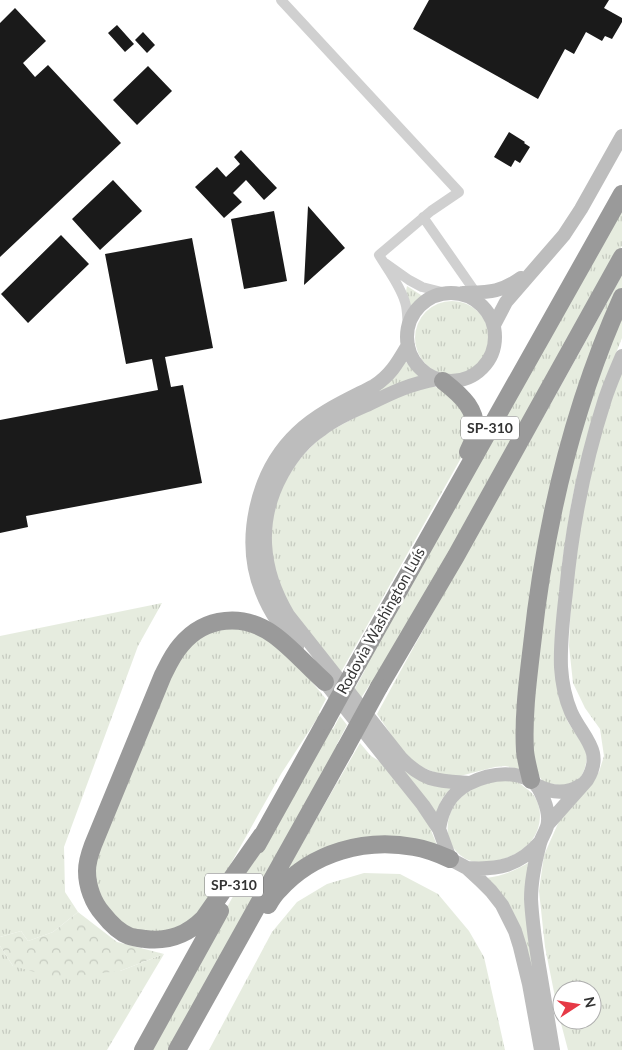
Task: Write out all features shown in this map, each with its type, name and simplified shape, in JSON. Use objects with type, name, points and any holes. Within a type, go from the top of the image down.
[{"type":"highway","name":"Rodovia Washington Luís","points":[[143,1050],[358,662],[622,194]]},
{"type":"highway","name":"Rodovia Washington Luís","points":[[177,1050],[379,687],[456,556],[622,257]]},
{"type":"highway","points":[[534,783],[525,752],[526,713],[533,632],[546,539],[576,417],[599,351],[622,297]]},
{"type":"highway","points":[[434,528],[469,450],[474,437],[475,427],[469,406],[461,396],[440,380]]},
{"type":"highway","points":[[262,836],[204,918],[196,927],[173,938],[150,940],[130,936],[117,929],[107,920],[98,909],[92,897],[87,870],[93,845],[163,676],[175,653],[190,636],[210,624],[222,621],[233,620],[254,624],[274,635],[325,682]]},
{"type":"highway","points":[[229,958],[279,890],[302,870],[326,856],[363,845],[381,844],[415,847],[450,859]]},
{"type":"main road","points":[[494,326],[506,302],[564,235],[581,209],[622,136]]},
{"type":"main road","points":[[478,298],[489,314],[496,338],[494,351],[488,362],[479,372],[456,382],[440,380],[426,374],[411,356],[408,345],[408,330],[412,316],[421,305],[432,296],[453,293],[478,298],[490,292],[501,290],[541,262]]},
{"type":"main road","points":[[408,345],[391,372],[382,381],[321,414],[295,435],[274,462],[258,501],[253,525],[255,568],[261,592],[281,628],[413,791],[439,830],[450,859],[467,868],[491,891],[502,905],[515,931],[520,947],[528,978],[541,1050]]},
{"type":"main road","points":[[553,1050],[546,1013],[531,896],[540,842],[548,824],[587,780],[592,772],[594,763],[592,747],[571,712],[563,687],[561,660],[563,620],[570,556],[580,494],[591,447],[606,397],[622,356]]},
{"type":"main road","points":[[440,380],[409,385],[338,418],[305,442],[292,457],[277,484],[268,510],[264,538],[272,584],[288,615],[401,758],[408,766],[426,777],[470,783]]},
{"type":"main road","points":[[439,830],[441,816],[451,797],[461,788],[483,778],[510,774],[521,777],[542,788],[559,792],[566,792],[576,788],[587,780]]},
{"type":"main road","points":[[534,783],[542,795],[546,806],[548,824]]},
{"type":"main road","points":[[467,868],[497,868],[512,863],[532,852],[540,842]]},
{"type":"street","points":[[281,0],[459,192],[424,217],[380,255],[405,301],[408,330]]},
{"type":"street","points":[[424,217],[478,298]]},
{"type":"street","points":[[383,262],[409,280],[422,286],[453,293]]},
{"type":"green space","points":[[622,205],[622,246],[379,677],[370,684],[361,698],[354,690],[365,670],[364,665]]},
{"type":"green space","points":[[622,275],[622,289],[561,457],[524,770],[505,766],[460,776],[439,774],[419,766],[403,752],[377,714]]},
{"type":"green space","points":[[407,286],[424,297],[411,309],[406,291]]},
{"type":"green space","points":[[452,301],[466,304],[478,312],[486,324],[489,338],[486,352],[478,364],[466,372],[452,375],[438,372],[426,364],[418,352],[415,338],[418,324],[426,312],[438,304]]},
{"type":"green space","points":[[622,304],[622,338],[601,391],[579,468],[562,564],[558,694],[568,722],[585,748],[587,758],[581,777],[568,787],[543,782],[535,764],[532,731],[538,655],[560,497]]},
{"type":"green space","points":[[405,361],[422,378],[380,393],[377,391]]},
{"type":"green space","points":[[622,370],[622,1050],[568,1050],[563,1030],[602,1030],[602,980],[552,980],[552,982],[545,947],[539,891],[544,855],[560,819],[599,772],[604,756],[600,729],[585,708],[573,683],[569,646],[572,573],[587,469]]},
{"type":"green space","points":[[428,385],[443,389],[469,418],[465,451],[341,672],[298,621],[281,592],[271,553],[271,526],[278,497],[294,467],[304,454],[330,431],[411,388]]},
{"type":"green space","points":[[162,603],[138,646],[64,847],[65,892],[78,912],[53,932],[28,941],[21,931],[0,937],[0,636]]},
{"type":"green space","points":[[240,625],[284,648],[326,699],[319,712],[320,714],[281,774],[206,908],[198,917],[166,934],[131,931],[102,905],[92,870],[170,671],[198,635]]},
{"type":"green space","points":[[340,716],[347,725],[337,744],[335,755],[171,1050],[149,1050],[237,889],[329,728],[333,729]]},
{"type":"green space","points":[[371,724],[400,763],[452,787],[442,799],[435,817]]},
{"type":"green space","points":[[360,743],[371,756],[384,764],[421,812],[428,823],[439,850],[410,842],[285,873]]},
{"type":"green space","points":[[498,781],[516,782],[530,791],[539,807],[539,827],[528,845],[510,856],[489,862],[468,860],[457,853],[451,843],[448,835],[448,819],[455,805],[466,793],[482,785]]},
{"type":"green space","points":[[531,861],[537,979],[486,878],[510,872]]},
{"type":"green space","points":[[364,873],[400,874],[438,894],[469,931],[484,957],[505,1050],[209,1050],[272,932],[297,902],[327,884]]},
{"type":"green space","points":[[78,912],[117,942],[164,954],[120,971],[56,978],[13,966],[0,946],[0,937],[21,931],[28,941],[53,932]]},
{"type":"green space","points":[[0,946],[13,966],[120,971],[164,954],[107,1050],[0,1050]]},
{"type":"building","points":[[429,0],[609,0],[604,8],[622,18],[622,22],[612,39],[605,36],[602,41],[586,32],[574,54],[565,49],[538,99],[413,29]]},
{"type":"building","points":[[15,8],[46,41],[23,63],[35,77],[48,65],[121,143],[0,257],[0,23]]},
{"type":"building","points":[[117,25],[134,44],[125,52],[108,33]]},
{"type":"building","points":[[143,32],[155,45],[147,53],[135,40]]},
{"type":"building","points":[[148,66],[172,91],[137,125],[113,100]]},
{"type":"building","points":[[509,132],[530,147],[520,163],[515,160],[511,167],[494,157]]},
{"type":"building","points":[[241,150],[277,188],[264,200],[246,180],[233,193],[242,202],[224,218],[195,187],[217,167],[226,177],[240,164],[234,157]]},
{"type":"building","points":[[113,180],[142,211],[100,250],[72,219]]},
{"type":"building","points":[[308,206],[345,248],[304,285]]},
{"type":"building","points":[[274,211],[287,281],[244,289],[231,219]]},
{"type":"building","points":[[61,235],[89,264],[28,323],[1,294]]},
{"type":"building","points":[[192,238],[213,348],[165,357],[171,387],[183,385],[202,483],[26,516],[28,527],[0,533],[0,420],[158,390],[152,359],[126,364],[105,254]]}]
